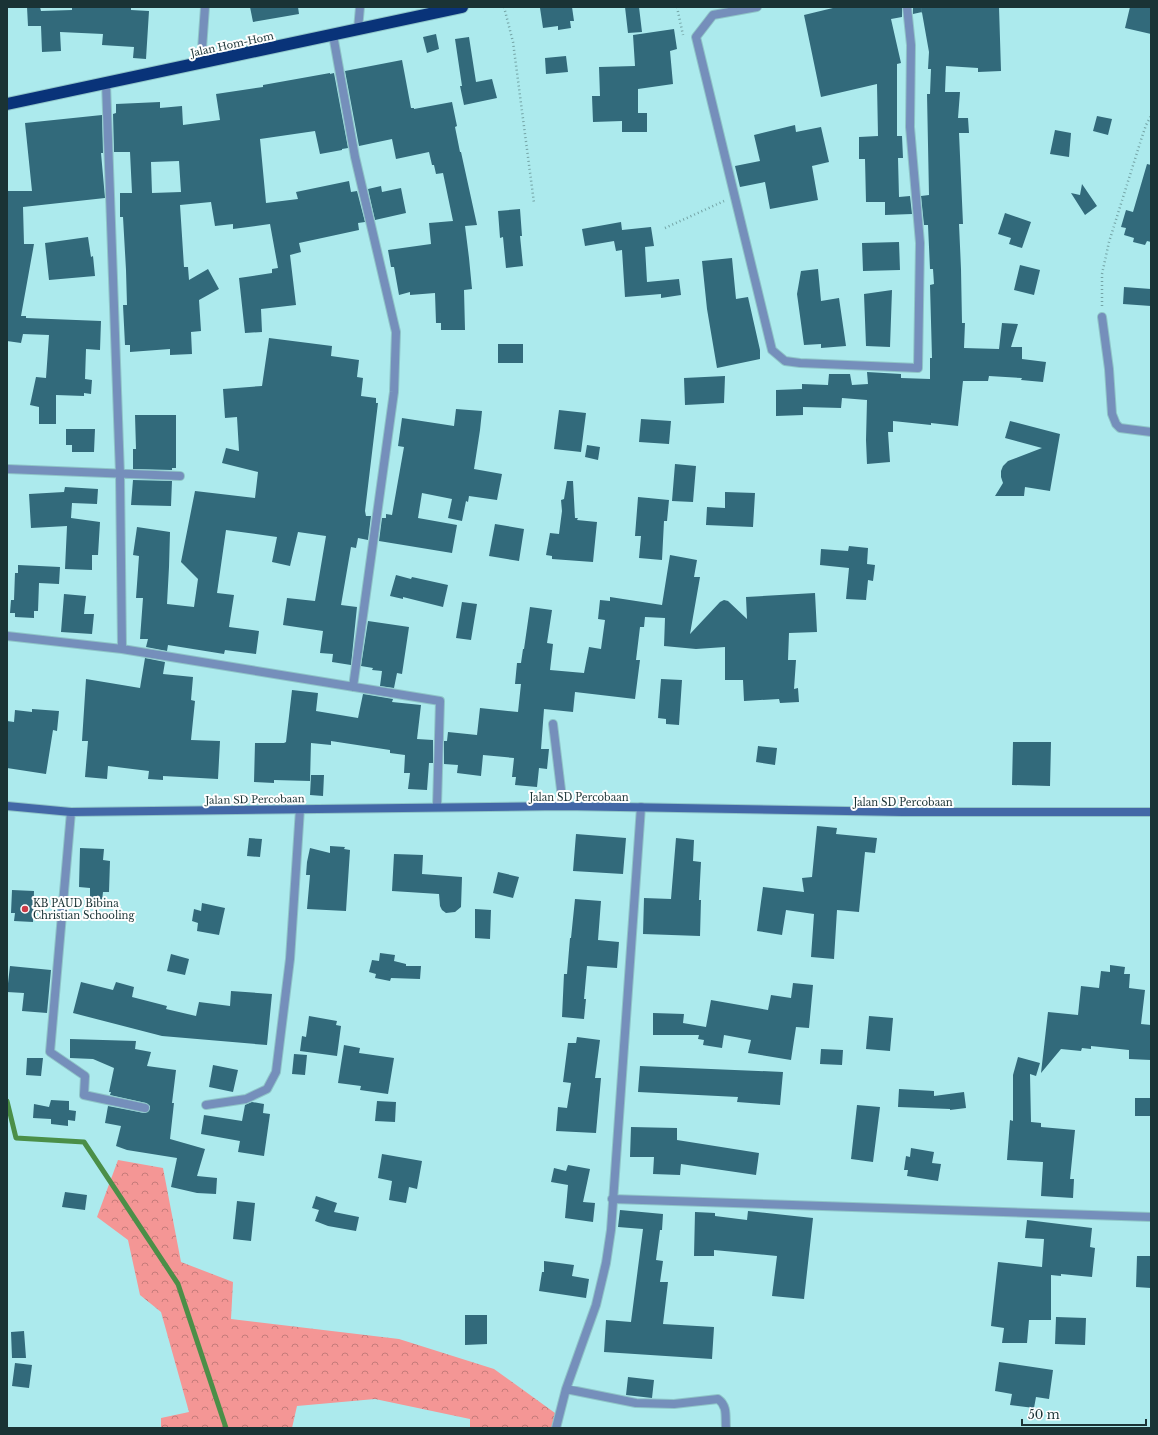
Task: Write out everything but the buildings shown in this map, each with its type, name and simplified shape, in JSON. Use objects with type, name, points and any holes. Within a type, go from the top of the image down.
[{"type":"highway","name":"Jalan Hom-Hom","points":[[7,104],[462,7]]},
{"type":"street","points":[[201,63],[205,7]]},
{"type":"street","points":[[358,29],[360,7]]},
{"type":"street","points":[[757,7],[712,15],[696,37],[772,350],[785,361],[800,363],[918,368],[920,243],[910,128],[911,45],[907,7]]},
{"type":"street","points":[[333,35],[355,157],[396,332],[394,392],[354,687]]},
{"type":"street","points":[[106,83],[120,474],[122,650]]},
{"type":"street","points":[[1102,316],[1109,369],[1112,414],[1116,424],[1120,428],[1151,432]]},
{"type":"street","points":[[7,469],[180,476]]},
{"type":"street","points":[[7,636],[122,650],[440,701],[436,806]]},
{"type":"street","points":[[553,724],[563,806]]},
{"type":"street","name":"Jalan SD Percobaan","points":[[7,806],[71,812],[436,806],[563,806],[902,812],[1151,812]]},
{"type":"street","points":[[556,1428],[566,1389],[596,1305],[609,1243],[641,807]]},
{"type":"street","points":[[206,1105],[246,1099],[267,1089],[276,1072],[290,959],[300,809]]},
{"type":"street","points":[[71,812],[50,1052],[85,1076],[84,1095],[145,1108]]},
{"type":"street","points":[[612,1199],[1151,1216]]},
{"type":"street","points":[[566,1389],[636,1403],[674,1404],[718,1399],[722,1402],[725,1408],[726,1428]]},
{"type":"path","points":[[504,7],[513,42],[534,203]]},
{"type":"path","points":[[676,7],[684,38]]},
{"type":"path","points":[[1102,316],[1102,274],[1109,242],[1146,125],[1151,116]]},
{"type":"path","points":[[664,228],[724,201]]},
{"type":"green space","points":[[118,1160],[163,1168],[181,1262],[233,1282],[231,1319],[399,1339],[494,1369],[555,1413],[554,1428],[470,1428],[470,1419],[375,1399],[297,1406],[292,1428],[161,1428],[161,1418],[189,1412],[161,1312],[140,1295],[128,1240],[97,1217]]},
{"type":"waterway","points":[[7,1101],[16,1138],[84,1142],[178,1284],[226,1428]]},
{"type":"place","name":"KB PAUD Bibina Christian Schooling","points":[[25,909]]}]
